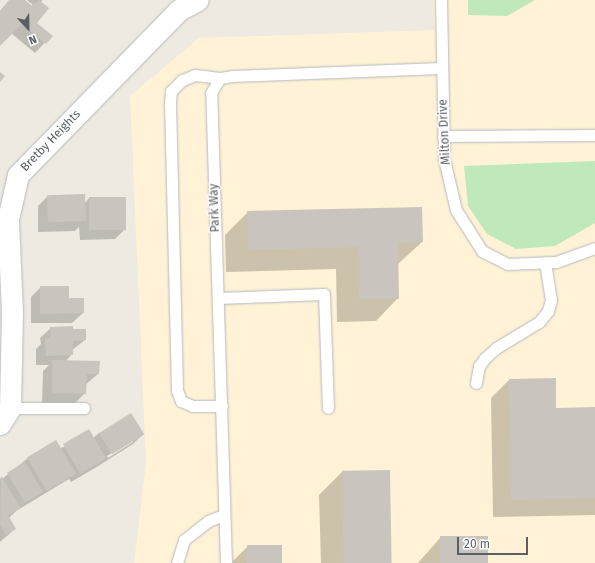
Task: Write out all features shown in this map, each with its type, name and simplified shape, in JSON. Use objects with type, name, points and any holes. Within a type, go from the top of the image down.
[{"type":"street","name":"Bretby Heights","points":[[5,416],[12,312],[8,219],[18,175],[179,10],[198,0]]},
{"type":"lane","name":"Milton Drive","points":[[441,0],[444,159],[456,210],[482,251],[507,264],[550,262],[595,248]]},
{"type":"lane","points":[[222,406],[193,406],[181,401],[177,390],[170,104],[171,91],[182,80],[195,75],[220,78],[442,68]]},
{"type":"lane","name":"Park Way","points":[[220,78],[211,92],[226,563]]},
{"type":"lane","points":[[443,136],[595,135]]},
{"type":"lane","points":[[476,383],[479,366],[485,358],[496,348],[539,322],[548,310],[551,300],[550,262]]},
{"type":"lane","points":[[218,298],[324,294],[328,408]]},
{"type":"lane","points":[[5,416],[84,408]]},
{"type":"lane","points":[[177,563],[184,540],[208,521],[224,515]]},
{"type":"shaded area","points":[[433,0],[595,0],[595,563],[134,563],[146,463],[130,96],[199,38],[434,30]]},
{"type":"green space","points":[[468,0],[535,0],[507,16],[468,15]]},
{"type":"green space","points":[[595,161],[595,223],[555,246],[516,249],[487,234],[468,206],[464,166]]},
{"type":"building","points":[[9,0],[25,0],[32,6],[39,0],[49,8],[37,23],[53,36],[46,44],[22,24],[0,46],[0,11]]},
{"type":"building","points":[[0,72],[5,76],[0,82]]},
{"type":"building","points":[[85,194],[86,221],[48,222],[47,195]]},
{"type":"building","points":[[89,197],[126,197],[126,230],[89,230]]},
{"type":"building","points":[[422,207],[423,242],[398,243],[399,299],[359,299],[358,247],[248,250],[247,211]]},
{"type":"building","points":[[40,286],[69,286],[69,298],[84,298],[84,313],[40,314]]},
{"type":"building","points":[[73,326],[73,329],[86,329],[86,340],[73,341],[73,355],[46,356],[45,338],[50,338],[50,327]]},
{"type":"building","points":[[52,360],[100,361],[99,374],[87,374],[86,394],[52,393]]},
{"type":"building","points":[[556,378],[556,408],[595,407],[595,498],[511,500],[509,379]]},
{"type":"building","points":[[131,413],[144,434],[112,454],[99,433]]},
{"type":"building","points":[[89,429],[106,458],[80,473],[63,444]]},
{"type":"building","points":[[56,440],[76,473],[47,491],[27,458]]},
{"type":"building","points":[[25,462],[43,492],[25,503],[7,473]]},
{"type":"building","points":[[390,470],[392,563],[344,563],[342,471]]},
{"type":"building","points":[[1,476],[21,508],[8,515],[16,529],[6,535],[0,525]]},
{"type":"building","points":[[440,536],[488,536],[488,563],[440,563]]},
{"type":"building","points":[[247,545],[282,545],[282,563],[247,563]]}]
